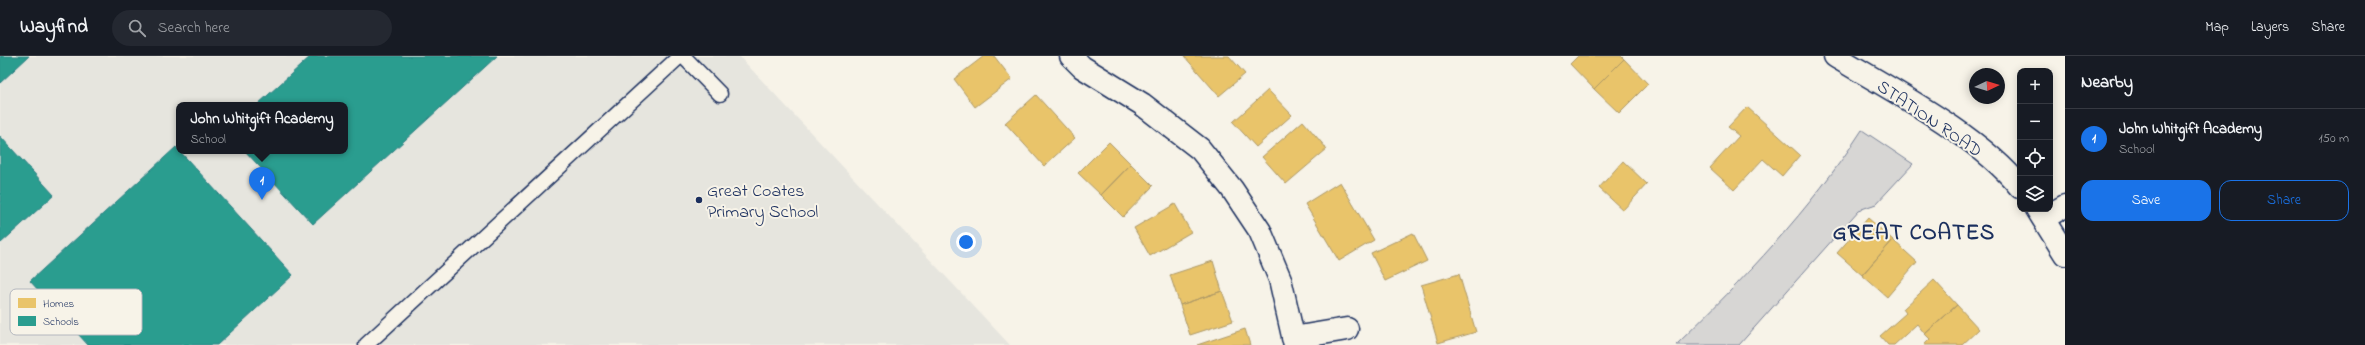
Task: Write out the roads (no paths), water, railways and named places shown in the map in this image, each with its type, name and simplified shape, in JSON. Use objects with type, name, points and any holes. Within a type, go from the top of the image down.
[{"type":"street","points":[[1071,56],[1082,68],[1142,104],[1200,150],[1232,189],[1260,231],[1280,279],[1294,342],[1347,328]]},
{"type":"street","name":"STATION ROAD","points":[[1835,56],[1947,125],[1982,151],[2017,184]]},
{"type":"street","points":[[2065,206],[2040,213],[2065,254]]},
{"type":"lane","points":[[366,345],[682,56],[720,94]]},
{"type":"place","name":"John Whitgift Academy","points":[[262,200]]},
{"type":"place","name":"Great Coates Primary School","points":[[699,200]]},
{"type":"district","name":"GREAT COATES","points":[[1914,231]]}]
